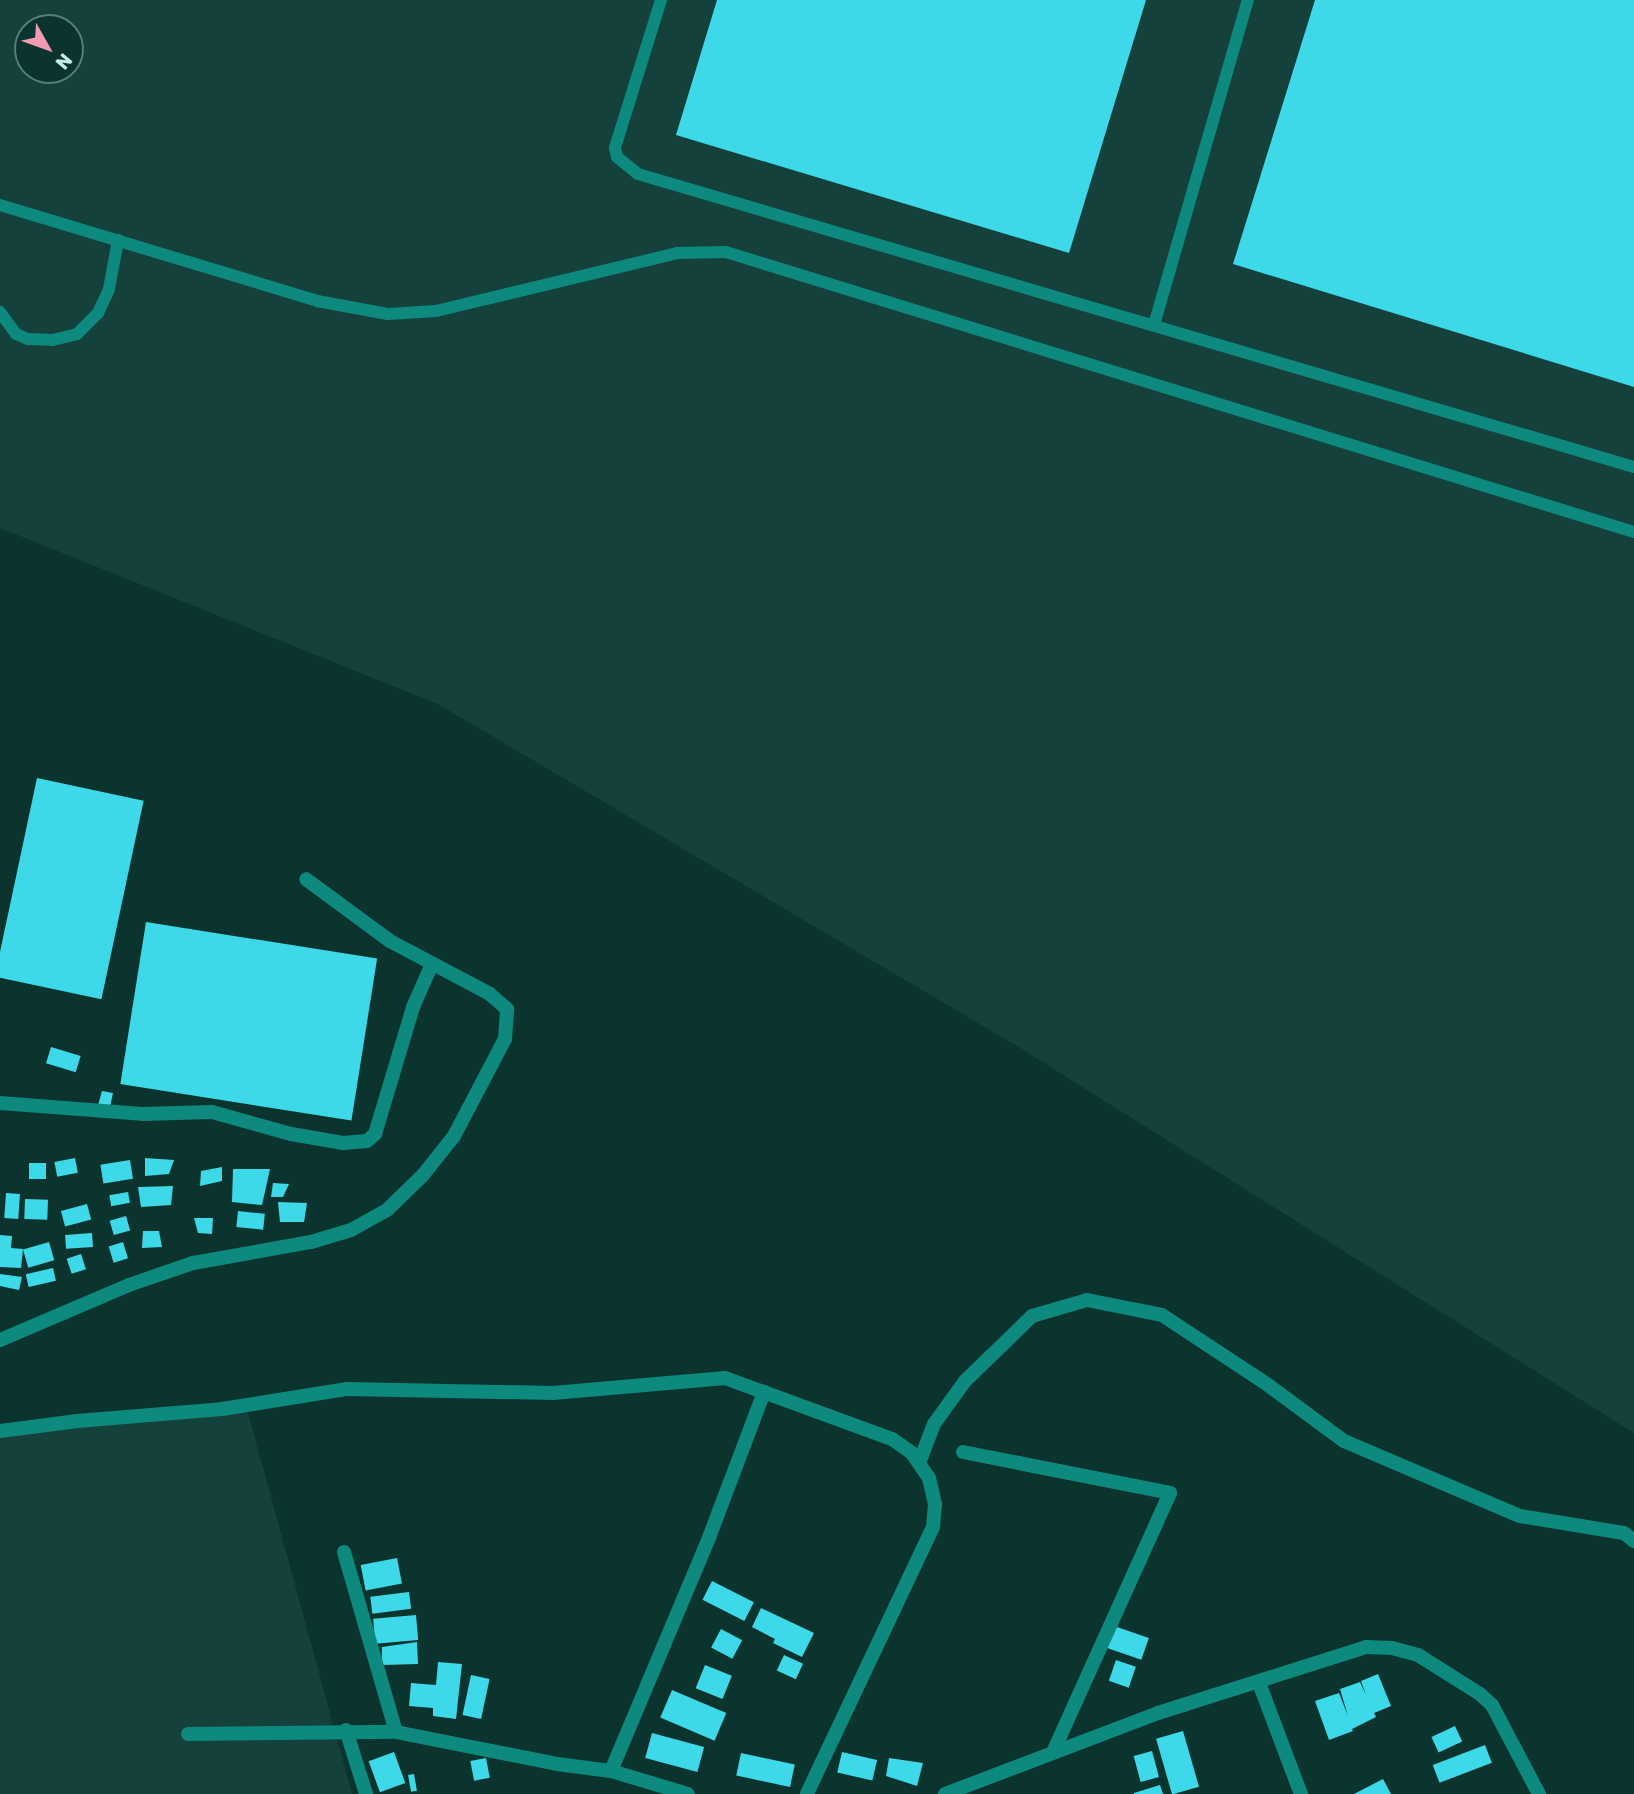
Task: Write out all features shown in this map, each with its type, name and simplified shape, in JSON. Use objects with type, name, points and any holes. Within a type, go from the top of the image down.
[{"type":"street","points":[[0,1340],[129,1285],[193,1263],[333,1237],[387,1210],[423,1175],[454,1136],[489,1073],[507,1030],[507,1009],[503,1003],[390,941],[306,879]]},
{"type":"street","points":[[0,1102],[142,1114],[212,1112],[291,1135],[343,1143],[366,1141],[374,1134],[413,1007],[432,964]]},
{"type":"street","points":[[919,1463],[934,1424],[965,1381],[1032,1316],[1087,1300],[1162,1315],[1268,1385],[1344,1441],[1520,1516],[1624,1533],[1634,1541]]},
{"type":"street","points":[[0,1431],[77,1421],[222,1409],[347,1390],[553,1393],[725,1378],[892,1439],[912,1453],[929,1478],[935,1504],[933,1527],[807,1794]]},
{"type":"street","points":[[611,1771],[710,1535],[764,1392]]},
{"type":"street","points":[[963,1451],[1170,1493],[1053,1752]]},
{"type":"street","points":[[344,1552],[396,1731]]},
{"type":"street","points":[[945,1794],[1158,1713],[1366,1647],[1392,1648],[1418,1655],[1455,1675],[1492,1705],[1539,1794]]},
{"type":"street","points":[[1259,1683],[1301,1794]]},
{"type":"street","points":[[346,1730],[366,1794]]},
{"type":"street","points":[[188,1734],[396,1731],[557,1764],[611,1771],[662,1791],[688,1794]]},
{"type":"lane","points":[[661,0],[616,140],[617,157],[631,170],[752,209],[1154,324],[1634,467]]},
{"type":"lane","points":[[1154,324],[1248,0]]},
{"type":"lane","points":[[0,205],[317,301],[388,314],[436,310],[677,253],[726,252],[1634,532]]},
{"type":"lane","points":[[0,312],[16,334],[28,339],[53,340],[78,334],[98,313],[109,289],[118,240]]},
{"type":"shaded area","points":[[0,0],[1634,0],[1634,1433],[1017,1046],[438,704],[0,528]]},
{"type":"shaded area","points":[[247,1409],[352,1794],[0,1794],[0,1429]]},
{"type":"building","points":[[717,0],[1146,0],[1069,253],[676,135]]},
{"type":"building","points":[[1315,0],[1634,0],[1634,387],[1233,264]]},
{"type":"building","points":[[37,778],[144,801],[101,999],[0,978],[0,952]]},
{"type":"building","points":[[146,922],[377,959],[351,1121],[120,1084]]},
{"type":"building","points":[[51,1047],[81,1056],[76,1072],[46,1063]]},
{"type":"building","points":[[102,1091],[113,1093],[110,1107],[98,1105]]},
{"type":"building","points":[[75,1158],[78,1173],[57,1177],[54,1162]]},
{"type":"building","points":[[145,1158],[174,1160],[169,1174],[145,1176]]},
{"type":"building","points":[[130,1160],[133,1179],[103,1183],[100,1165]]},
{"type":"building","points":[[29,1163],[46,1163],[46,1179],[29,1179]]},
{"type":"building","points":[[222,1167],[222,1181],[200,1186],[201,1171]]},
{"type":"building","points":[[233,1169],[270,1169],[262,1205],[232,1202]]},
{"type":"building","points":[[273,1183],[289,1184],[283,1197],[271,1197]]},
{"type":"building","points":[[173,1186],[171,1205],[141,1207],[138,1187]]},
{"type":"building","points":[[128,1192],[130,1203],[111,1206],[109,1195]]},
{"type":"building","points":[[6,1193],[20,1194],[18,1219],[4,1218]]},
{"type":"building","points":[[25,1199],[48,1200],[47,1220],[24,1219]]},
{"type":"building","points":[[278,1202],[307,1203],[304,1222],[280,1222]]},
{"type":"building","points":[[87,1204],[91,1219],[65,1226],[61,1211]]},
{"type":"building","points":[[238,1211],[265,1214],[263,1230],[236,1227]]},
{"type":"building","points":[[126,1216],[130,1230],[114,1235],[110,1221]]},
{"type":"building","points":[[194,1218],[213,1218],[212,1234],[198,1233]]},
{"type":"building","points":[[143,1231],[159,1231],[162,1247],[142,1248]]},
{"type":"building","points":[[92,1233],[93,1247],[66,1249],[65,1235]]},
{"type":"building","points":[[0,1235],[12,1236],[11,1248],[23,1249],[21,1268],[0,1267]]},
{"type":"building","points":[[49,1242],[54,1260],[28,1268],[23,1249]]},
{"type":"building","points":[[123,1242],[128,1258],[114,1263],[109,1246]]},
{"type":"building","points":[[81,1254],[86,1269],[72,1274],[67,1259]]},
{"type":"building","points":[[53,1268],[56,1281],[29,1287],[26,1274]]},
{"type":"building","points":[[0,1274],[22,1277],[19,1290],[0,1286]]},
{"type":"building","points":[[397,1558],[402,1584],[366,1591],[361,1565]]},
{"type":"building","points":[[712,1581],[754,1602],[744,1621],[702,1600]]},
{"type":"building","points":[[409,1592],[411,1609],[372,1614],[370,1597]]},
{"type":"building","points":[[761,1608],[814,1633],[802,1657],[773,1643],[775,1639],[752,1627]]},
{"type":"building","points":[[416,1615],[418,1640],[375,1644],[373,1619]]},
{"type":"building","points":[[1111,1625],[1149,1638],[1141,1660],[1104,1647]]},
{"type":"building","points":[[721,1629],[742,1640],[732,1659],[711,1648]]},
{"type":"building","points":[[417,1642],[418,1664],[382,1665],[382,1647]]},
{"type":"building","points":[[784,1655],[803,1664],[796,1679],[777,1670]]},
{"type":"building","points":[[1116,1660],[1136,1667],[1129,1688],[1109,1681]]},
{"type":"building","points":[[438,1662],[462,1664],[456,1719],[433,1716],[433,1708],[409,1706],[411,1683],[436,1685]]},
{"type":"building","points":[[705,1665],[732,1676],[723,1699],[696,1688]]},
{"type":"building","points":[[1378,1674],[1391,1706],[1374,1713],[1376,1717],[1352,1729],[1353,1731],[1329,1740],[1315,1701],[1339,1693],[1348,1716],[1340,1689],[1360,1682],[1366,1695],[1361,1681]]},
{"type":"building","points":[[471,1675],[490,1679],[481,1719],[462,1715]]},
{"type":"building","points":[[672,1690],[726,1713],[715,1741],[660,1718]]},
{"type":"building","points":[[1455,1726],[1462,1741],[1439,1752],[1431,1737]]},
{"type":"building","points":[[1183,1731],[1199,1787],[1172,1794],[1156,1739]]},
{"type":"building","points":[[652,1733],[704,1747],[697,1772],[645,1758]]},
{"type":"building","points":[[1485,1745],[1492,1763],[1440,1783],[1433,1765]]},
{"type":"building","points":[[1152,1751],[1159,1777],[1141,1782],[1134,1756]]},
{"type":"building","points":[[394,1752],[405,1783],[380,1792],[369,1761]]},
{"type":"building","points":[[842,1752],[877,1760],[872,1781],[837,1772]]},
{"type":"building","points":[[741,1753],[795,1764],[790,1787],[736,1775]]},
{"type":"building","points":[[486,1758],[490,1778],[474,1781],[470,1761]]},
{"type":"building","points":[[889,1758],[923,1763],[917,1786],[886,1776]]},
{"type":"building","points":[[414,1774],[417,1791],[411,1792],[408,1775]]},
{"type":"building","points":[[1383,1779],[1391,1794],[1354,1794]]},
{"type":"building","points":[[1160,1785],[1163,1794],[1134,1794],[1134,1793]]}]
